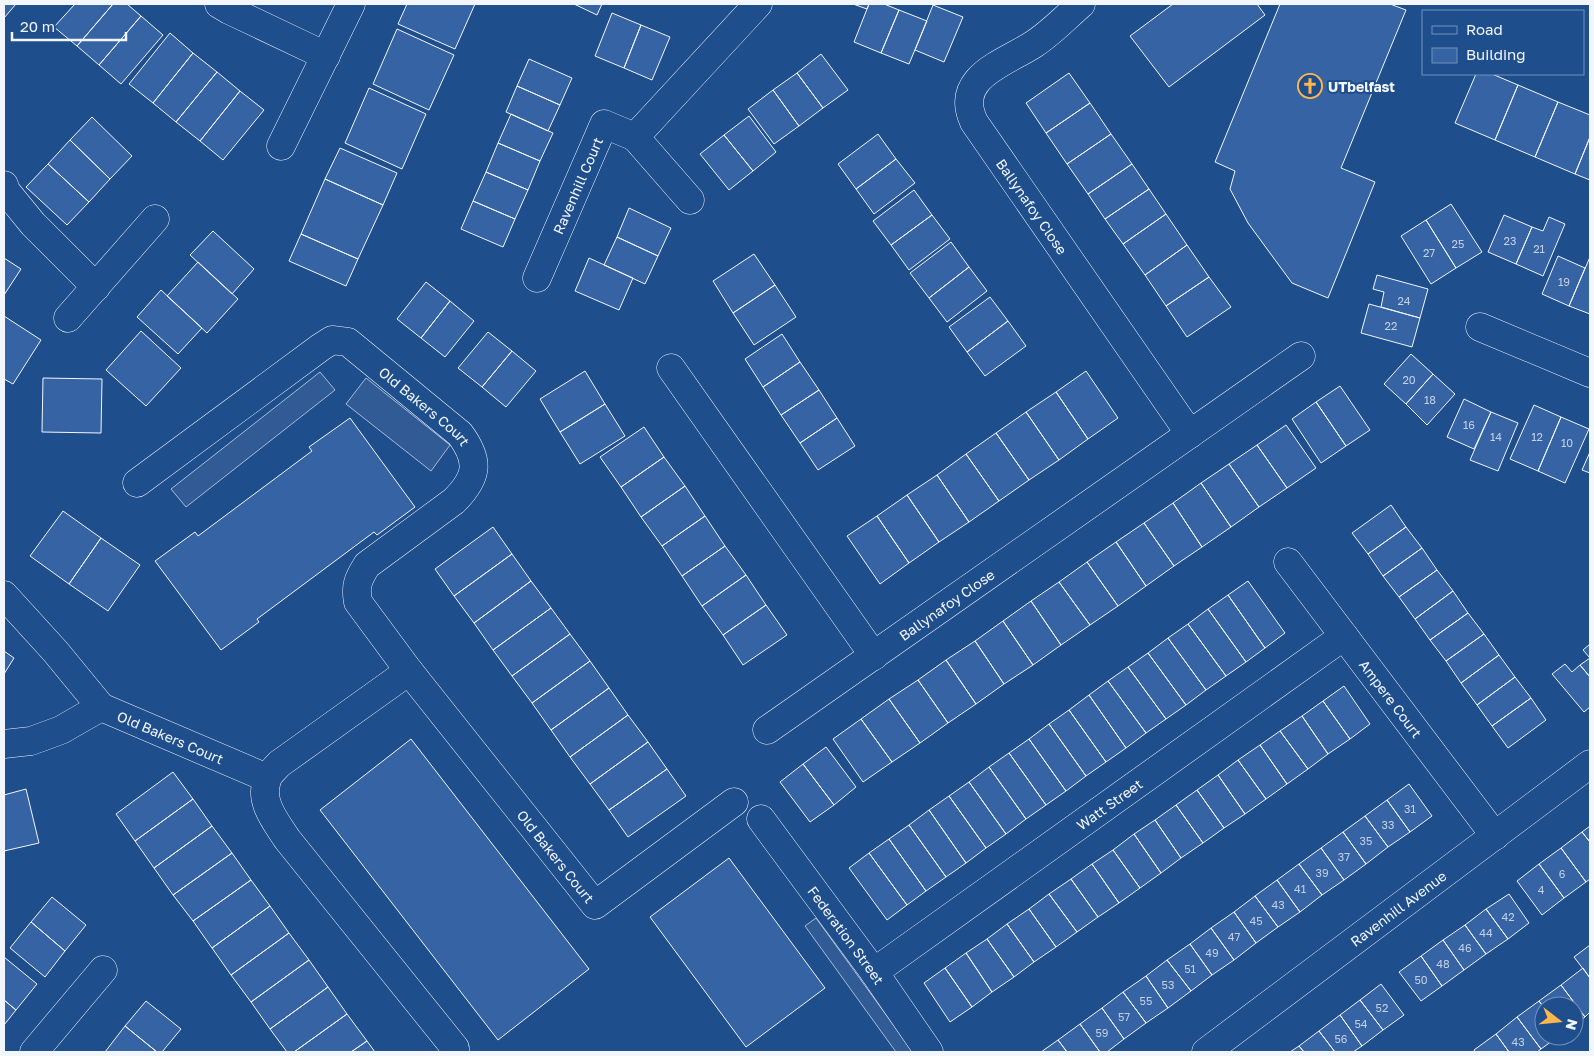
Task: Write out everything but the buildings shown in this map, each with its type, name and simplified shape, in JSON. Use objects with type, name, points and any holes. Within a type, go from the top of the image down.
[{"type":"street","points":[[219,4],[326,56]]},
{"type":"street","points":[[281,146],[351,4]]},
{"type":"street","points":[[635,137],[758,4]]},
{"type":"street","name":"Ballynafoy Close","points":[[1081,4],[1035,43],[990,69],[977,81],[969,99],[968,110],[974,122],[1190,434]]},
{"type":"street","name":"Ravenhill Court","points":[[537,278],[604,124],[635,137],[690,200]]},
{"type":"street","points":[[4,185],[6,191],[33,224],[96,287]]},
{"type":"street","points":[[68,318],[155,219]]},
{"type":"street","points":[[1480,327],[1590,373]]},
{"type":"street","name":"Old Bakers Court","points":[[137,484],[320,347],[332,340],[348,342],[460,434],[469,446],[473,459],[473,474],[466,489],[454,501],[367,565],[360,576],[356,590],[358,602],[409,671],[596,905],[734,802]]},
{"type":"street","name":"Ballynafoy Close","points":[[767,730],[1301,356]]},
{"type":"street","points":[[671,368],[874,656]]},
{"type":"street","name":"Ampere Court","points":[[1288,562],[1495,836]]},
{"type":"street","points":[[4,595],[101,707],[62,730],[31,741],[4,744]]},
{"type":"street","name":"Watt Street","points":[[874,972],[1344,636]]},
{"type":"street","points":[[409,671],[279,764],[267,778],[265,796],[270,813],[287,839],[455,1050]]},
{"type":"street","name":"Old Bakers Court","points":[[101,707],[267,778]]},
{"type":"street","name":"Ravenhill Avenue","points":[[1206,1052],[1590,764]]},
{"type":"street","name":"Federation Street","points":[[761,819],[874,972],[929,1052]]},
{"type":"street","points":[[34,1052],[103,970]]},
{"type":"shaded area","points":[[320,372],[335,390],[186,507],[171,489]]},
{"type":"shaded area","points":[[366,378],[450,445],[431,471],[346,404]]},
{"type":"shaded area","points":[[816,918],[913,1052],[896,1052],[805,926]]},
{"type":"place","name":"UTbelfast","points":[[1310,86]]}]
